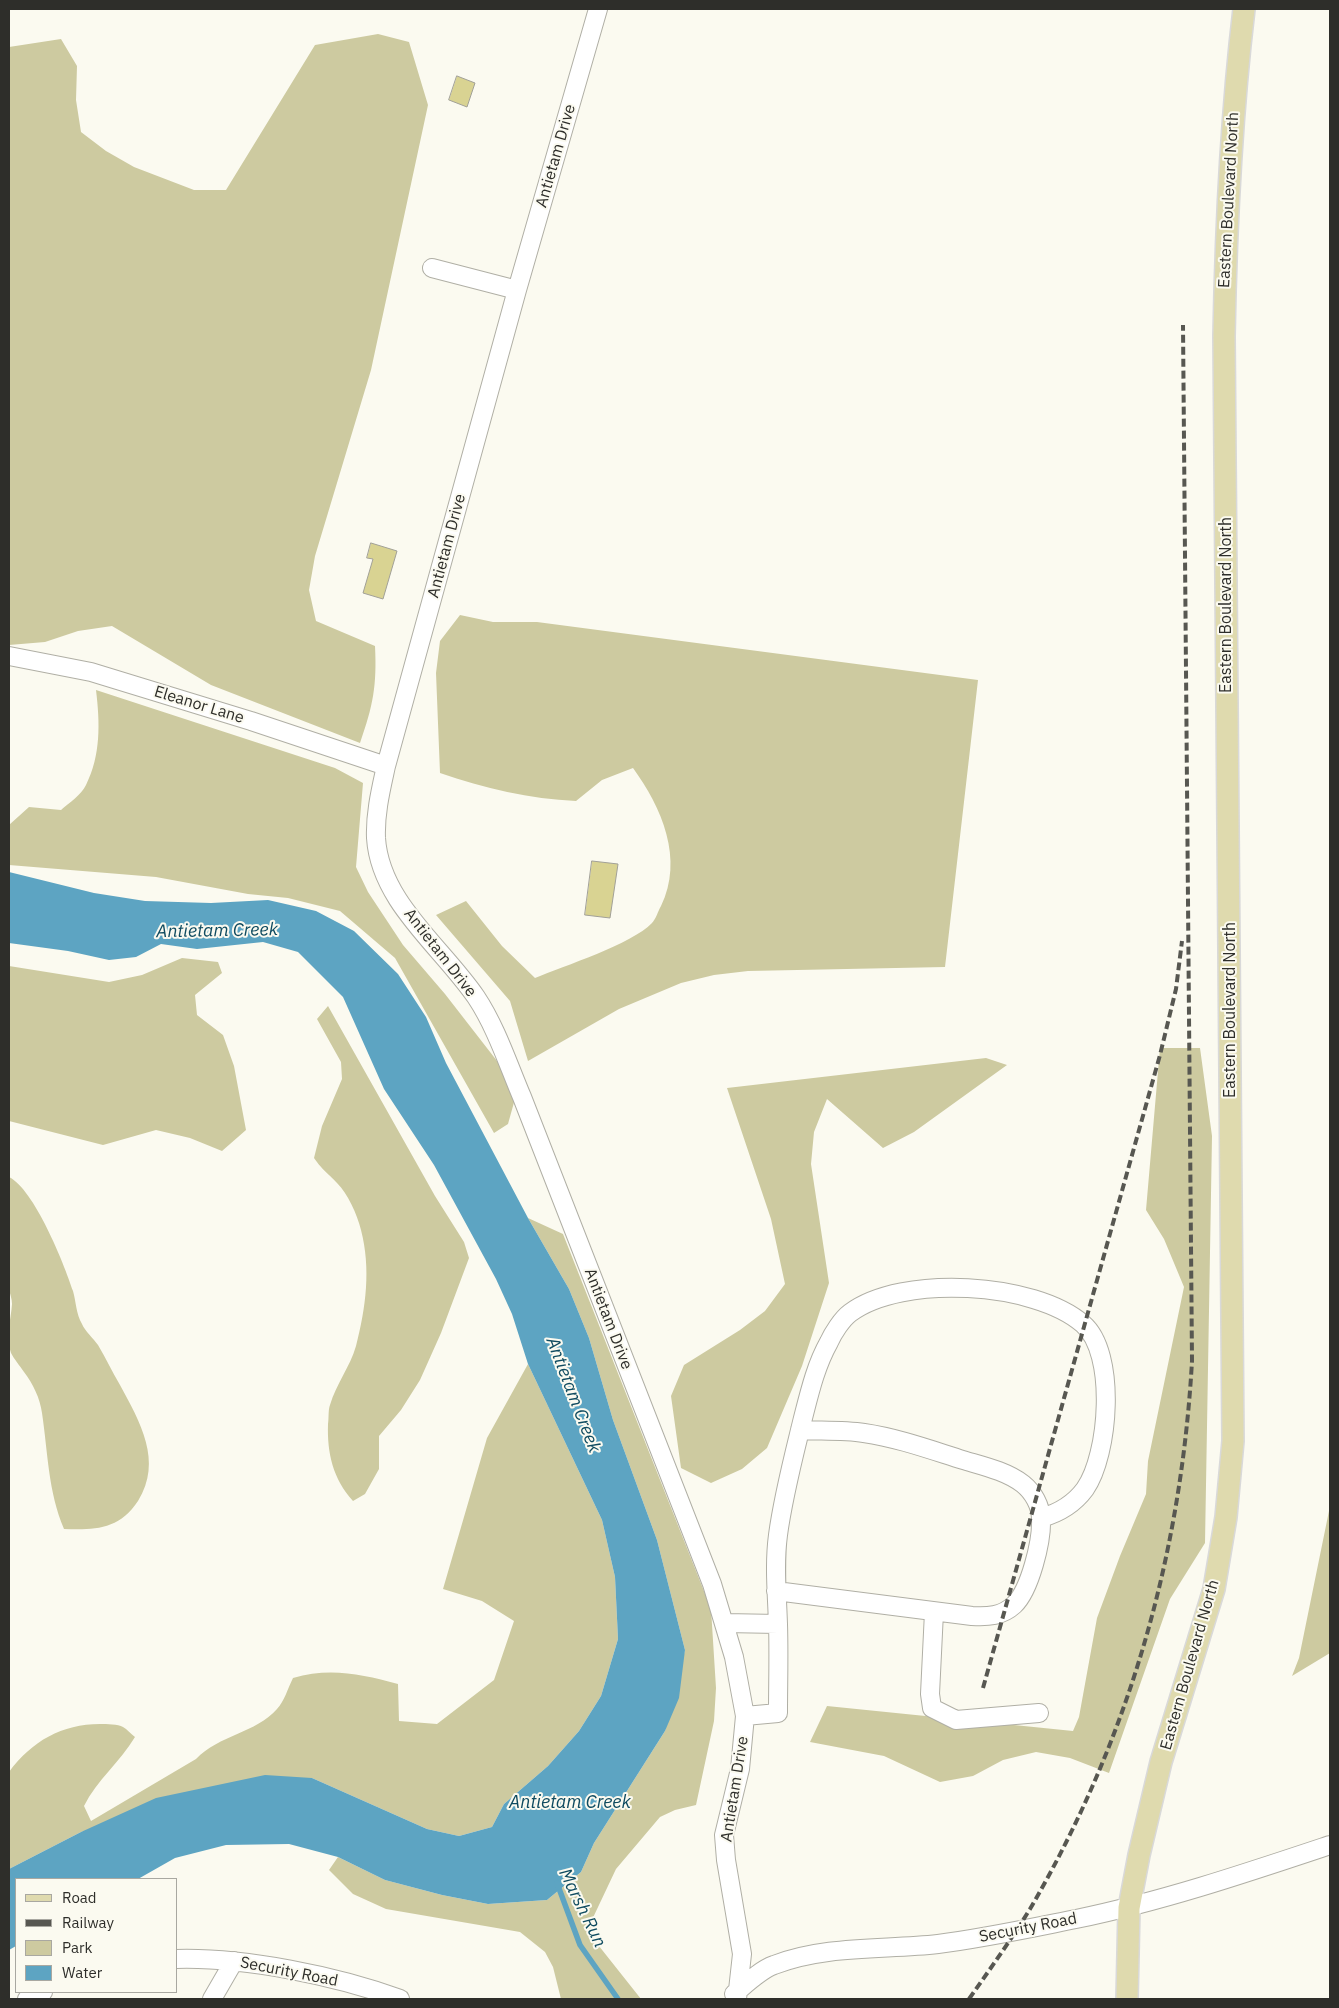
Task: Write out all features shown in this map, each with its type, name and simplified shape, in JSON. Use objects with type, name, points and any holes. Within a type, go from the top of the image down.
[{"type":"main road","name":"Eastern Boulevard North","points":[[1127,1999],[1129,1908],[1148,1809],[1214,1589],[1226,1517],[1233,1441],[1224,336],[1227,217],[1235,86],[1244,9]]},
{"type":"street","name":"Antietam Drive","points":[[598,9],[517,290],[386,766],[378,805],[376,838],[381,865],[390,886],[405,909],[460,974],[491,1024],[522,1097],[712,1584],[725,1623],[745,1716],[740,1769],[724,1835],[726,1860],[742,1954],[735,1996]]},
{"type":"street","points":[[432,268],[517,290]]},
{"type":"street","name":"Eleanor Lane","points":[[9,656],[91,672],[251,721],[386,766]]},
{"type":"street","points":[[745,1716],[778,1714],[776,1591],[778,1535],[800,1430],[815,1372],[829,1340],[850,1314],[877,1300],[938,1286],[975,1288],[1055,1305],[1084,1325],[1096,1342],[1104,1376],[1106,1427],[1099,1455],[1085,1488],[1070,1504],[1054,1515],[1042,1518]]},
{"type":"street","points":[[776,1591],[934,1612],[991,1617],[1005,1612],[1016,1604],[1033,1567],[1042,1518],[1036,1498],[1023,1484],[994,1470],[916,1446],[864,1433],[800,1430]]},
{"type":"street","points":[[934,1612],[930,1694],[932,1708],[956,1720],[1039,1713]]},
{"type":"street","points":[[725,1623],[778,1624]]},
{"type":"street","name":"Security Road","points":[[735,1996],[772,1966],[799,1957],[833,1952],[938,1944],[1016,1931],[1129,1908],[1227,1879],[1330,1845]]},
{"type":"street","name":"Security Road","points":[[178,1959],[234,1961],[290,1971],[400,1999]]},
{"type":"street","points":[[212,1999],[234,1961]]},
{"type":"street","points":[[27,1999],[41,1993]]},
{"type":"green space","points":[[378,34],[409,42],[428,105],[371,370],[315,556],[309,590],[316,621],[375,646],[373,696],[360,743],[211,685],[112,626],[78,631],[45,642],[9,645],[9,47],[61,39],[77,66],[76,100],[81,132],[106,151],[134,167],[194,190],[226,190],[315,45]]},
{"type":"green space","points":[[460,615],[493,622],[537,622],[978,680],[945,967],[748,971],[714,975],[681,983],[619,1009],[528,1061],[510,1001],[436,915],[466,901],[502,946],[535,978],[629,939],[652,923],[668,888],[670,852],[661,817],[633,768],[602,780],[576,801],[507,792],[440,773],[436,673],[440,641]]},
{"type":"green space","points":[[96,690],[335,768],[363,783],[356,867],[368,892],[403,945],[445,994],[518,1088],[508,1124],[494,1133],[395,958],[340,911],[288,898],[248,894],[156,877],[9,865],[9,825],[29,807],[61,810],[86,785],[97,750],[98,715]]},
{"type":"green space","points":[[182,958],[218,962],[222,973],[195,995],[197,1015],[223,1035],[234,1066],[246,1130],[222,1151],[190,1138],[156,1130],[103,1145],[9,1121],[9,966],[109,982],[142,975]]},
{"type":"green space","points":[[328,1006],[435,1196],[464,1242],[469,1258],[441,1333],[420,1380],[401,1410],[379,1436],[379,1469],[365,1494],[353,1501],[336,1475],[330,1455],[328,1424],[329,1409],[333,1397],[356,1346],[365,1302],[366,1259],[361,1230],[352,1205],[334,1179],[314,1158],[322,1126],[342,1079],[341,1062],[317,1019]]},
{"type":"green space","points":[[1160,1048],[1200,1048],[1212,1136],[1205,1543],[1170,1599],[1109,1773],[1070,1758],[1036,1752],[1003,1760],[973,1776],[940,1782],[884,1756],[810,1742],[827,1706],[1073,1731],[1079,1717],[1097,1618],[1146,1494],[1148,1461],[1184,1287],[1164,1239],[1146,1210]]},
{"type":"green space","points":[[986,1058],[1007,1065],[914,1132],[883,1148],[827,1099],[814,1132],[811,1164],[829,1283],[802,1366],[767,1448],[742,1469],[711,1483],[681,1468],[671,1396],[684,1365],[740,1330],[765,1311],[785,1284],[771,1219],[727,1088]]},
{"type":"green space","points":[[9,1177],[19,1184],[28,1196],[47,1228],[69,1279],[80,1320],[98,1345],[120,1385],[135,1413],[146,1442],[149,1456],[149,1471],[138,1501],[123,1518],[105,1526],[86,1529],[64,1529],[49,1472],[40,1402],[33,1386],[12,1355],[9,1347],[8,1335],[12,1304],[9,1289]]},
{"type":"green space","points":[[528,1218],[563,1234],[711,1609],[716,1688],[714,1721],[696,1805],[675,1810],[660,1817],[616,1869],[590,1924],[595,1941],[641,1999],[561,1999],[553,1967],[545,1952],[520,1932],[386,1909],[353,1894],[329,1870],[338,1857],[385,1880],[442,1895],[488,1904],[547,1900],[581,1872],[594,1843],[665,1731],[685,1650],[657,1540],[613,1420],[589,1338],[569,1289]]},
{"type":"green space","points":[[528,1364],[602,1520],[615,1577],[618,1639],[601,1696],[579,1731],[548,1766],[504,1804],[492,1827],[459,1836],[427,1829],[312,1778],[81,1832],[9,1869],[9,1772],[38,1743],[61,1731],[86,1725],[112,1724],[123,1727],[135,1737],[123,1755],[95,1788],[84,1806],[91,1821],[196,1759],[215,1744],[259,1724],[282,1703],[293,1678],[333,1672],[371,1677],[398,1684],[399,1721],[437,1724],[494,1680],[514,1621],[482,1601],[443,1589],[487,1438]]},
{"type":"green space","points":[[1330,1506],[1330,1653],[1292,1676],[1299,1658]]},
{"type":"water","name":"Antietam Creek","points":[[9,872],[94,893],[145,901],[211,903],[268,900],[316,911],[354,931],[398,974],[426,1017],[446,1063],[528,1218],[569,1289],[589,1338],[613,1420],[657,1540],[685,1650],[679,1698],[665,1731],[594,1843],[581,1872],[547,1900],[488,1904],[442,1895],[385,1880],[338,1857],[289,1844],[226,1845],[175,1858],[140,1878],[15,1878],[15,1947],[9,1950],[9,1869],[81,1832],[156,1798],[265,1775],[312,1778],[427,1829],[459,1836],[492,1827],[504,1804],[548,1766],[579,1731],[601,1696],[618,1639],[615,1577],[602,1520],[528,1364],[512,1314],[496,1279],[434,1165],[384,1089],[343,997],[298,952],[263,942],[197,949],[161,944],[136,957],[109,960],[68,951],[9,943]]},
{"type":"building","points":[[457,76],[475,83],[467,107],[449,100]]},
{"type":"building","points":[[371,543],[397,551],[383,599],[363,593],[373,559],[367,558]]},
{"type":"building","points":[[592,861],[618,864],[610,918],[585,915]]},
{"type":"waterway","name":"Marsh Run","points":[[557,1883],[580,1945],[618,1999]]},
{"type":"railway","points":[[969,1999],[1030,1909],[1065,1845],[1096,1779],[1122,1712],[1144,1644],[1162,1575],[1176,1505],[1186,1434],[1192,1361],[1183,325]]},
{"type":"railway","points":[[983,1688],[1160,1055],[1176,989],[1182,941]]}]
